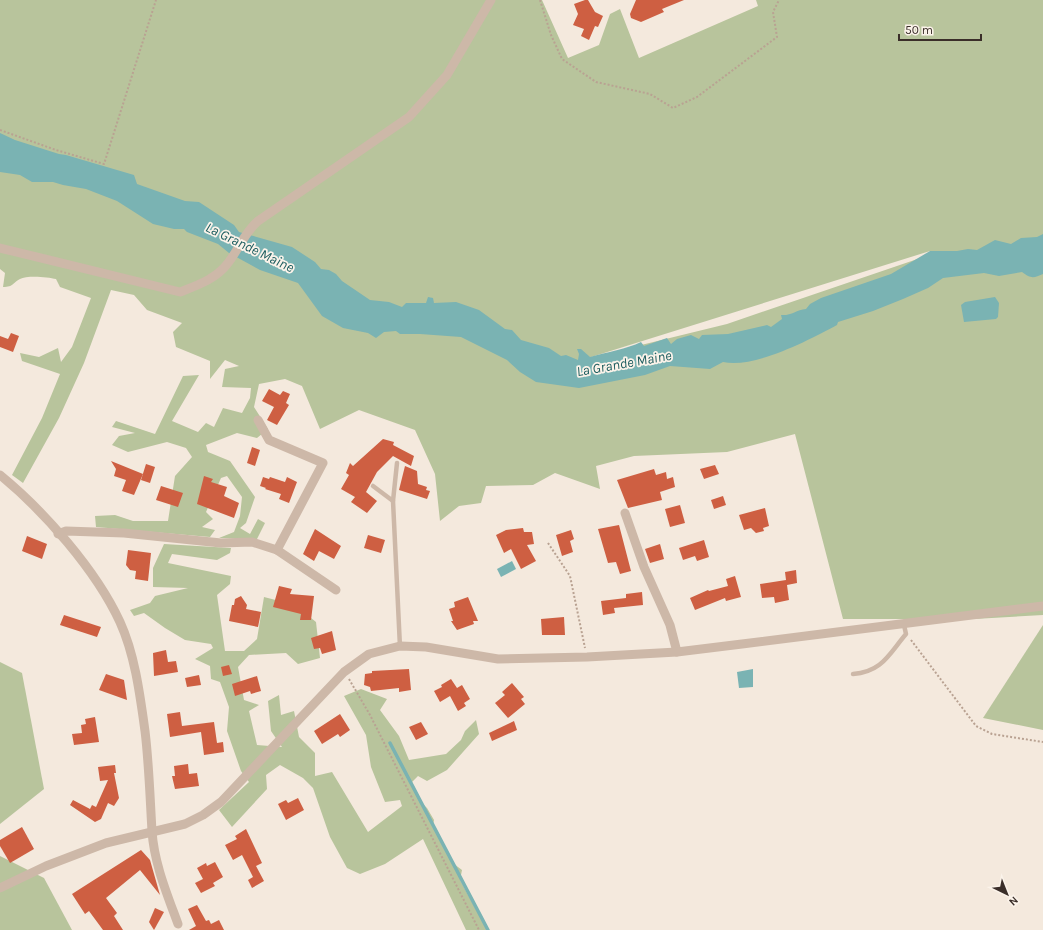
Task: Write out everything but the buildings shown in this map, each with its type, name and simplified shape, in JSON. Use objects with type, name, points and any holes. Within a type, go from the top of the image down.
[{"type":"street","points":[[0,248],[180,292],[207,282],[227,264],[248,229],[409,117],[446,75],[490,0]]},
{"type":"street","points":[[258,420],[269,440],[323,463],[277,550]]},
{"type":"street","points":[[0,475],[27,497],[90,571],[120,622],[131,658],[145,732],[152,807],[152,831],[163,884],[178,924]]},
{"type":"street","points":[[625,513],[644,567],[670,625],[677,652]]},
{"type":"street","points":[[58,534],[66,531],[124,533],[221,543],[252,542],[277,550],[336,590]]},
{"type":"street","points":[[0,888],[46,866],[106,843],[185,824],[203,815],[220,802],[344,672],[369,654],[400,646],[426,647],[498,659],[587,658],[677,652],[905,630],[1043,606]]},
{"type":"lane","points":[[397,463],[393,501],[400,646]]},
{"type":"lane","points":[[373,486],[393,501]]},
{"type":"lane","points":[[853,674],[865,673],[876,669],[905,630]]},
{"type":"path","points":[[0,130],[56,150],[104,164],[156,0]]},
{"type":"path","points":[[540,0],[551,35],[562,59],[596,82],[650,94],[673,108],[697,98],[777,37],[773,12],[779,0]]},
{"type":"path","points":[[548,543],[570,576],[587,658]]},
{"type":"path","points":[[905,630],[976,726],[992,734],[1043,742]]},
{"type":"path","points":[[344,672],[370,715],[480,930]]},
{"type":"green space","points":[[0,0],[542,0],[568,58],[599,45],[610,14],[620,9],[639,58],[758,6],[756,0],[1043,0],[1043,615],[974,619],[843,619],[795,434],[727,452],[634,456],[596,466],[600,489],[555,473],[533,485],[486,486],[481,503],[459,506],[440,521],[435,474],[415,430],[359,410],[320,429],[302,386],[285,379],[259,384],[254,407],[268,429],[257,438],[237,433],[206,445],[208,452],[230,461],[255,497],[246,523],[240,528],[250,534],[258,519],[265,523],[257,539],[219,538],[234,532],[240,516],[242,497],[227,476],[221,478],[206,512],[213,519],[202,527],[215,530],[210,537],[96,527],[95,516],[115,515],[133,521],[168,521],[175,476],[192,457],[186,448],[167,442],[128,452],[112,445],[119,436],[135,433],[112,427],[116,421],[155,434],[183,376],[199,375],[172,421],[198,432],[206,423],[214,427],[223,408],[242,413],[250,398],[251,388],[222,387],[225,369],[239,366],[225,360],[210,379],[210,361],[176,347],[173,332],[182,323],[147,310],[134,295],[111,290],[84,363],[59,418],[23,483],[12,475],[42,418],[60,374],[22,361],[20,353],[39,357],[58,348],[61,362],[72,347],[91,298],[60,287],[56,279],[48,278],[23,278],[17,280],[11,286],[3,287],[5,273],[0,269]],"holes":[[[930,251],[938,252],[727,324],[588,358]]]},
{"type":"green space","points":[[164,544],[231,548],[230,553],[217,560],[172,554],[168,563],[231,576],[230,584],[217,595],[225,651],[244,651],[257,639],[264,597],[295,605],[316,622],[320,658],[298,664],[286,653],[249,655],[238,667],[244,700],[259,705],[249,711],[257,745],[282,747],[271,731],[268,701],[279,695],[281,715],[294,711],[299,737],[315,753],[315,776],[332,772],[368,832],[402,806],[400,800],[385,802],[371,767],[366,735],[344,696],[361,689],[387,699],[380,710],[399,736],[409,760],[446,754],[461,740],[465,731],[476,720],[479,734],[447,770],[427,781],[418,776],[412,782],[420,801],[427,808],[434,820],[433,826],[454,864],[462,870],[460,880],[487,930],[466,930],[423,839],[385,864],[360,874],[347,868],[330,837],[313,788],[303,778],[280,765],[266,775],[267,789],[232,827],[219,810],[249,782],[241,771],[227,731],[229,707],[220,682],[211,679],[210,666],[195,659],[213,648],[211,644],[185,640],[144,613],[134,616],[130,610],[150,603],[155,596],[188,588],[153,587],[153,568]]},
{"type":"green space","points":[[1043,625],[1043,730],[983,718]]},
{"type":"green space","points":[[0,662],[22,673],[44,789],[0,824]]},
{"type":"green space","points":[[0,856],[44,878],[72,930],[0,930]]},
{"type":"water","name":"La Grande Maine","points":[[0,133],[15,140],[59,154],[134,175],[137,184],[185,201],[199,202],[234,225],[239,232],[292,247],[315,262],[321,269],[329,270],[336,274],[342,281],[370,300],[389,302],[402,307],[406,303],[426,303],[428,297],[433,298],[434,303],[456,302],[479,310],[505,329],[512,330],[521,340],[549,348],[561,356],[566,355],[578,360],[579,354],[577,349],[581,349],[590,357],[623,349],[641,342],[644,346],[667,338],[671,344],[677,339],[691,335],[699,339],[702,335],[728,334],[767,325],[771,327],[782,319],[781,315],[788,315],[799,310],[806,309],[810,304],[821,298],[891,274],[930,251],[977,250],[995,240],[1011,244],[1021,238],[1037,237],[1043,234],[1043,274],[1032,277],[1022,272],[999,276],[984,273],[943,278],[928,288],[873,311],[838,322],[837,325],[812,338],[781,352],[765,357],[736,363],[723,362],[710,369],[670,366],[645,375],[579,388],[536,382],[520,372],[507,360],[461,337],[400,334],[396,331],[384,332],[376,338],[368,333],[343,328],[322,316],[298,283],[260,270],[229,253],[218,244],[187,232],[184,229],[174,229],[153,224],[117,201],[86,189],[53,182],[32,182],[20,175],[0,172]]},
{"type":"water","points":[[995,297],[999,303],[998,317],[996,319],[964,322],[961,305],[965,302]]},
{"type":"water","points":[[512,561],[516,569],[501,577],[497,569]]},
{"type":"water","points":[[753,669],[753,687],[739,688],[737,672]]},
{"type":"waterway","points":[[390,743],[488,930]]}]
